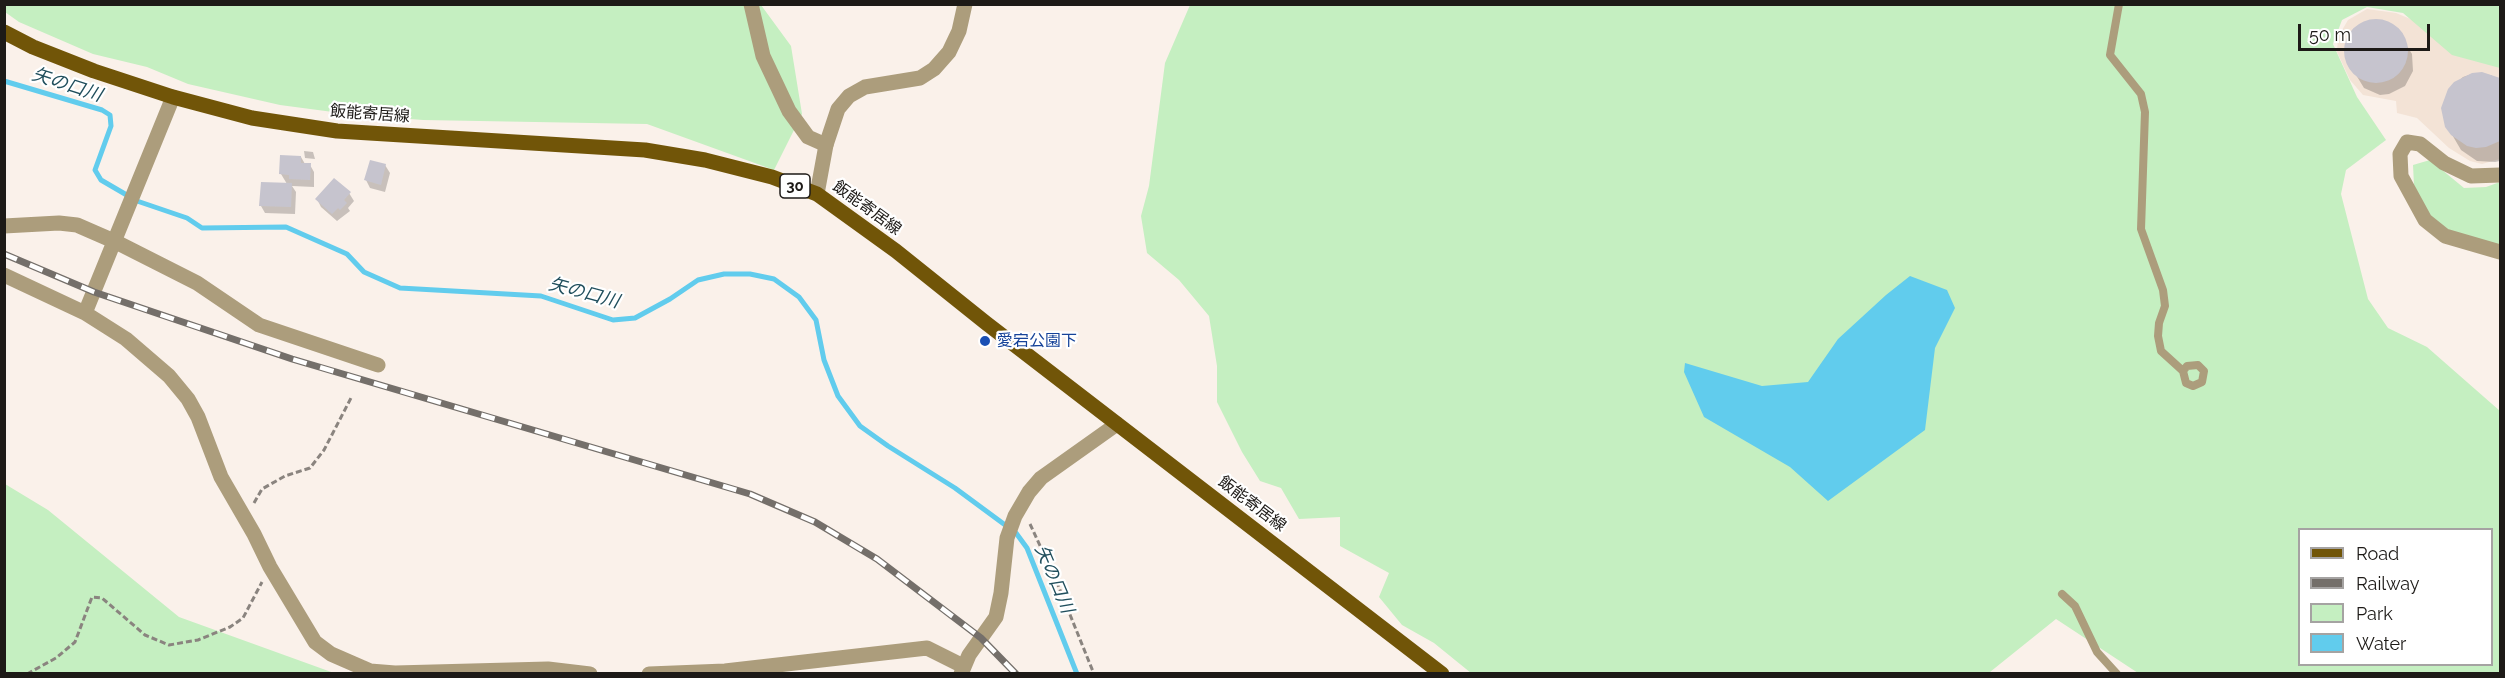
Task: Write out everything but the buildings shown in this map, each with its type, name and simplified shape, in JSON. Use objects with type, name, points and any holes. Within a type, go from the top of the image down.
[{"type":"main road","name":"飯能寄居線","points":[[4,33],[94,71],[173,97],[252,118],[337,130],[645,150],[772,177],[817,194],[896,251],[1442,674]]},
{"type":"street","points":[[751,4],[763,56],[789,111],[808,137],[826,146]]},
{"type":"street","points":[[817,194],[826,146],[838,109],[849,96],[865,87],[920,78],[934,69],[949,52],[959,31],[965,4]]},
{"type":"street","points":[[86,313],[173,97]]},
{"type":"street","points":[[2500,175],[2471,176],[2444,163],[2420,144],[2407,142],[2400,154],[2401,176],[2425,220],[2445,236],[2500,252]]},
{"type":"street","points":[[4,226],[59,223],[77,225],[116,242],[196,283],[260,325],[378,365]]},
{"type":"street","points":[[4,275],[86,313],[134,346],[169,376],[188,399],[198,417],[221,477],[270,567],[315,642],[331,654],[370,671],[395,673],[548,669],[590,674]]},
{"type":"street","points":[[648,674],[725,671],[927,648],[962,670],[996,616],[1007,538],[1017,512],[1041,478],[1117,424]]},
{"type":"lane","points":[[2119,4],[2110,55],[2140,94],[2145,112],[2142,229],[2163,290],[2165,306],[2158,336],[2161,351],[2182,370]]},
{"type":"lane","points":[[2062,594],[2075,606],[2097,652],[2117,674]]},
{"type":"path","points":[[245,518],[262,489],[285,476],[310,468],[324,450],[351,398]]},
{"type":"path","points":[[1017,512],[1037,535],[1094,674]]},
{"type":"path","points":[[27,674],[56,658],[75,642],[92,597],[102,598],[145,635],[169,645],[198,640],[230,627],[243,618],[270,567]]},
{"type":"shaded area","points":[[2367,9],[2396,13],[2425,25],[2500,68],[2500,159],[2482,164],[2470,161],[2449,148],[2417,118],[2397,113],[2396,101],[2363,95],[2350,80],[2337,52],[2338,37],[2348,20]]},
{"type":"green space","points":[[5,4],[761,5],[791,46],[802,114],[774,170],[647,124],[423,120],[348,114],[280,105],[188,84],[147,67],[93,54],[19,22],[5,12]]},
{"type":"green space","points":[[1190,5],[2500,5],[2500,68],[2452,55],[2403,13],[2367,7],[2342,20],[2333,44],[2357,97],[2386,140],[2346,170],[2341,194],[2368,299],[2388,328],[2427,347],[2500,411],[2500,673],[2138,673],[2056,619],[1991,673],[1471,673],[1434,643],[1402,625],[1379,597],[1389,573],[1340,546],[1340,517],[1299,519],[1281,488],[1260,481],[1242,452],[1217,402],[1217,366],[1209,316],[1179,280],[1147,253],[1141,216],[1149,186],[1165,63]]},
{"type":"green space","points":[[2430,160],[2464,188],[2486,187],[2500,182],[2500,246],[2453,233],[2429,216],[2414,185],[2413,165]]},
{"type":"green space","points":[[5,484],[48,510],[179,617],[334,673],[5,673]]},
{"type":"water","points":[[1910,276],[1947,290],[1955,308],[1935,348],[1925,430],[1828,501],[1790,467],[1704,417],[1684,372],[1685,363],[1762,386],[1808,382],[1838,339]]},
{"type":"waterway","name":"矢の口川","points":[[4,81],[102,110],[110,115],[111,126],[95,170],[101,180],[137,201],[187,218],[202,228],[286,227],[347,254],[364,272],[400,288],[541,296],[613,320],[635,318],[670,299],[698,280],[724,274],[750,274],[774,279],[799,297],[816,320],[824,360],[838,396],[860,426],[955,488],[1016,533],[1027,548],[1077,674]]},
{"type":"railway","points":[[4,254],[94,292],[292,359],[750,494],[815,522],[877,559],[981,638],[1016,674]]},
{"type":"place","name":"愛宕公園下","points":[[985,341]]}]
